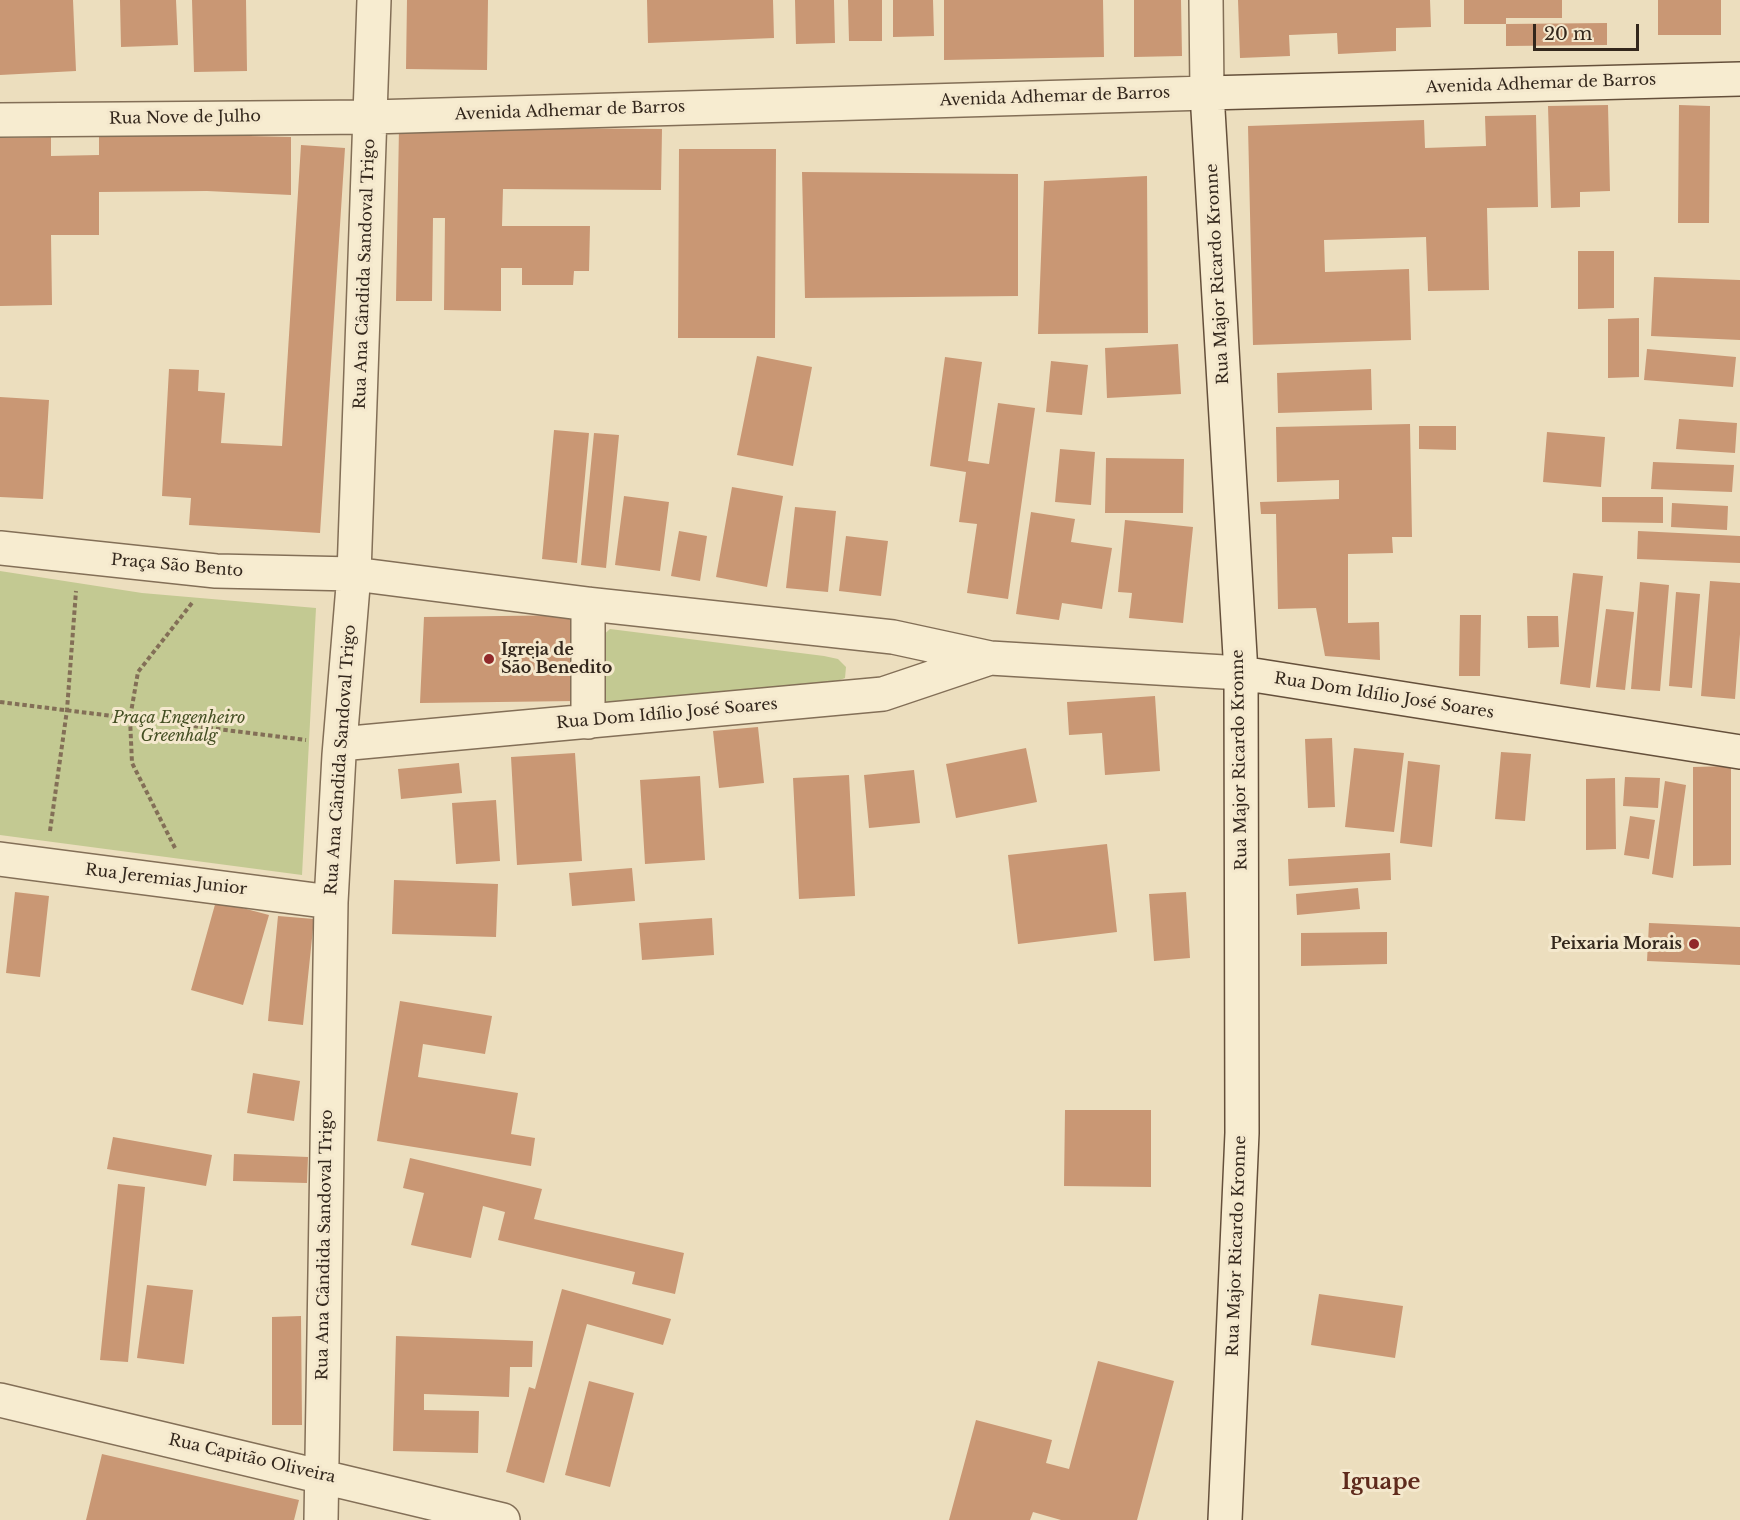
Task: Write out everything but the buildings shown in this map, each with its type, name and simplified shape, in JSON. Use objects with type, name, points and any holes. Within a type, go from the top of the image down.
[{"type":"street","name":"Rua Ana Cândida Sandoval Trigo","points":[[321,1520],[332,902],[340,744],[354,574],[374,0]]},
{"type":"street","name":"Rua Major Ricardo Kronne","points":[[1206,0],[1207,93],[1241,674],[1242,1133],[1226,1520]]},
{"type":"street","name":"Avenida Adhemar de Barros","points":[[371,117],[1740,79]]},
{"type":"street","name":"Rua Nove de Julho","points":[[0,120],[371,117]]},
{"type":"street","name":"Praça São Bento","points":[[0,548],[216,571],[354,574]]},
{"type":"street","name":"Rua Dom Idílio José Soares","points":[[354,574],[588,604],[894,637],[990,658],[1241,674],[1740,752]]},
{"type":"street","points":[[588,604],[588,722]]},
{"type":"street","name":"Rua Dom Idílio José Soares","points":[[340,744],[883,694],[990,658]]},
{"type":"street","name":"Rua Jeremias Junior","points":[[0,859],[332,902]]},
{"type":"street","name":"Rua Capitão Oliveira","points":[[0,1400],[503,1520]]},
{"type":"path","points":[[46,864],[67,710],[78,557]]},
{"type":"path","points":[[193,884],[132,763],[130,718],[138,672],[216,571]]},
{"type":"path","points":[[0,702],[340,744]]},
{"type":"green space","name":"Praça Engenheiro Greenhalg","points":[[0,571],[142,593],[316,608],[302,875],[0,835]]},
{"type":"green space","points":[[610,629],[824,656],[838,659],[846,667],[845,678],[832,683],[605,706],[601,637]]},
{"type":"place","name":"Igreja de São Benedito","points":[[489,659]]},
{"type":"place","name":"Peixaria Morais","points":[[1694,944]]},
{"type":"district","name":"Iguape","points":[[1381,1483]]}]
